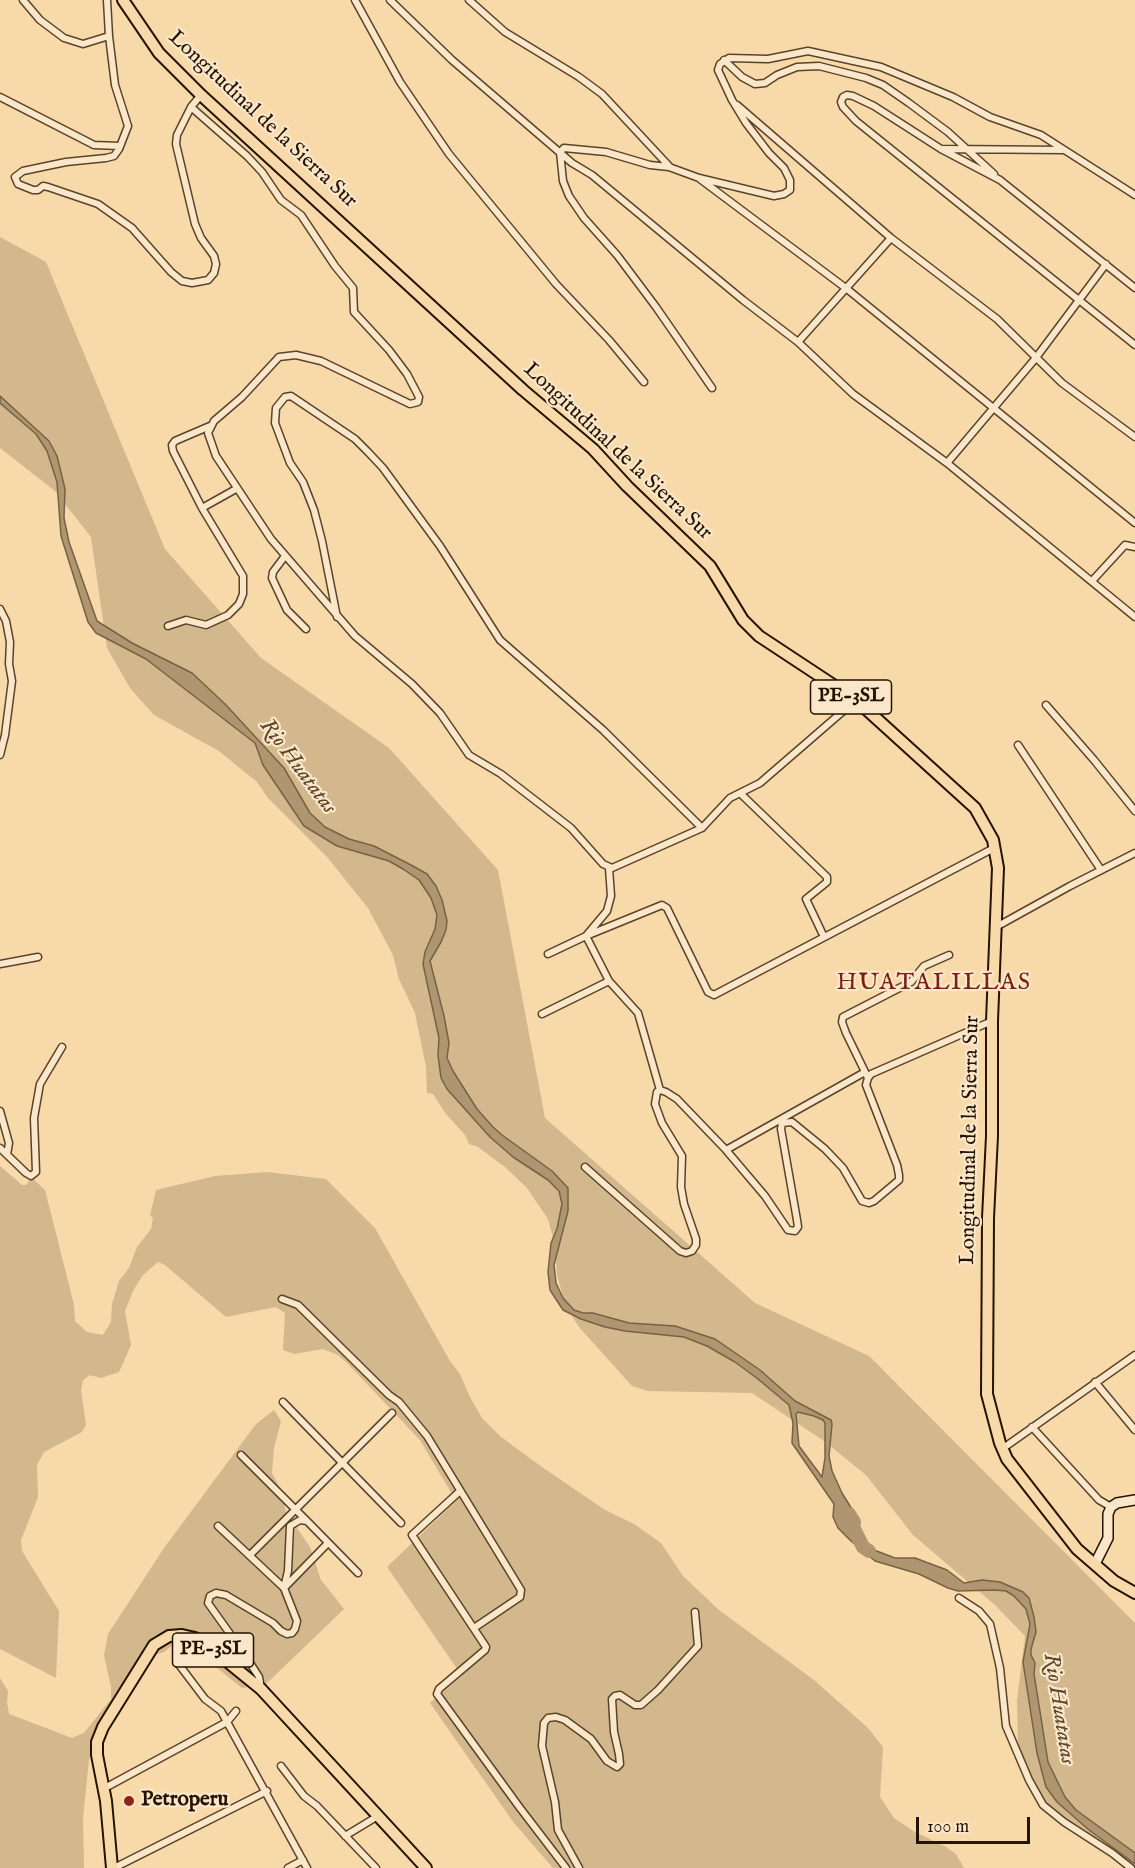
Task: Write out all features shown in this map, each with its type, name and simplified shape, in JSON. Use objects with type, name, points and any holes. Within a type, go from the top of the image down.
[{"type":"main road","name":"Longitudinal de la Sierra Sur","points":[[123,0],[159,53],[201,95],[523,390],[593,449],[627,486],[710,566],[743,620],[759,636],[856,700],[975,808],[993,840],[998,868],[992,1021],[992,1136],[988,1218],[986,1380],[992,1418],[1007,1459],[1077,1549],[1114,1581],[1135,1593]]},
{"type":"main road","points":[[1095,1564],[1108,1538],[1108,1514],[1111,1507],[1117,1503],[1135,1500]]},
{"type":"main road","name":"PE-3SL","points":[[113,1868],[97,1755],[103,1726],[154,1645],[169,1636],[182,1635],[195,1638],[261,1689],[294,1722],[426,1868]]},
{"type":"street","points":[[23,0],[40,20],[64,38],[83,44],[109,36]]},
{"type":"street","points":[[107,0],[115,85],[128,126],[117,153],[110,157],[66,162],[27,170],[17,174],[16,181],[29,189],[38,190],[45,186],[98,204],[132,228],[171,272],[182,281],[192,283],[208,280],[214,273],[216,264],[214,256],[195,225],[176,144],[177,135],[191,108],[201,95]]},
{"type":"street","points":[[355,0],[400,82],[449,154],[556,284],[609,340],[644,382]]},
{"type":"street","points":[[390,0],[452,60],[560,152],[798,342],[853,394],[947,463],[1135,617]]},
{"type":"street","points":[[469,0],[505,32],[579,77],[602,94],[669,167]]},
{"type":"street","points":[[560,152],[564,148],[606,152],[774,196],[790,190],[790,180],[783,168],[746,123],[718,70],[720,64],[729,58],[768,59],[808,51],[881,67],[952,97],[990,117],[1041,135],[1135,195]]},
{"type":"street","points":[[724,60],[742,77],[755,84],[765,83],[797,67],[819,66],[866,78],[883,85],[966,148],[1000,180],[1135,288]]},
{"type":"street","points":[[1000,180],[941,149],[874,106],[853,96],[843,97],[841,102],[843,107],[856,121],[1135,345]]},
{"type":"street","points":[[0,97],[94,145],[119,146]]},
{"type":"street","points":[[732,100],[891,238],[997,319],[1035,359],[1062,383],[1135,437]]},
{"type":"street","points":[[168,626],[186,621],[206,625],[228,615],[239,604],[243,594],[243,576],[202,508],[173,451],[172,445],[176,441],[210,426],[242,397],[279,357],[285,355],[303,356],[321,362],[410,405],[418,402],[419,397],[407,374],[385,344],[354,312],[353,288],[335,266],[301,215],[281,200],[270,182],[247,156],[191,108]]},
{"type":"street","points":[[941,149],[1064,150]]},
{"type":"street","points":[[560,152],[563,181],[569,196],[656,307],[712,388]]},
{"type":"street","points":[[699,178],[847,289],[1135,523]]},
{"type":"street","points":[[798,342],[891,238]]},
{"type":"street","points":[[947,463],[1035,359],[1106,264]]},
{"type":"street","points":[[337,618],[314,510],[303,482],[290,463],[275,423],[276,408],[285,397],[291,396],[355,439],[368,452],[383,468],[440,546],[500,640],[603,730],[702,828]]},
{"type":"street","points":[[210,426],[208,433],[211,445],[236,489],[285,556],[337,618],[366,646],[412,684],[440,714],[470,755],[501,774],[570,828],[609,868],[702,828],[730,798],[760,783],[856,700]]},
{"type":"street","points":[[202,508],[236,489]]},
{"type":"street","points":[[1092,581],[1125,545],[1135,541]]},
{"type":"street","points":[[1125,545],[1135,547]]},
{"type":"street","points":[[285,556],[273,572],[272,578],[288,610],[306,629]]},
{"type":"street","points":[[0,609],[9,635],[9,664],[12,681],[0,755]]},
{"type":"street","points":[[0,666],[9,664]]},
{"type":"street","points":[[1046,705],[1135,811]]},
{"type":"street","points":[[1018,745],[1101,870]]},
{"type":"street","points":[[741,794],[827,877],[827,882],[806,899],[824,938]]},
{"type":"street","points":[[548,954],[662,905],[667,908],[711,995],[994,848]]},
{"type":"street","points":[[996,927],[1135,853]]},
{"type":"street","points":[[586,936],[606,910],[611,896],[609,868]]},
{"type":"street","points":[[586,936],[609,981],[638,1013],[660,1090],[677,1099],[726,1150],[765,1196],[790,1231],[795,1231],[798,1227],[781,1129],[782,1123],[792,1122],[825,1149],[843,1168],[862,1201],[869,1203],[873,1201],[899,1180],[897,1165],[866,1085],[866,1075],[846,1033],[842,1022],[843,1017],[911,982],[924,966],[949,955]]},
{"type":"street","points":[[0,963],[38,957]]},
{"type":"street","points":[[542,1014],[609,981]]},
{"type":"street","points":[[726,1150],[866,1075],[992,1021]]},
{"type":"street","points":[[0,1148],[26,1173],[31,1176],[36,1172],[34,1118],[40,1084],[62,1047]]},
{"type":"street","points":[[585,1167],[680,1251],[686,1253],[692,1251],[696,1245],[696,1239],[684,1204],[681,1187],[682,1156],[659,1114],[655,1097],[660,1090]]},
{"type":"street","points":[[0,1111],[9,1143],[7,1155]]},
{"type":"street","points":[[282,1299],[298,1305],[389,1395],[399,1402],[427,1436],[459,1492],[522,1590],[520,1598],[474,1628]]},
{"type":"street","points":[[1002,1449],[1135,1355]]},
{"type":"street","points":[[1095,1382],[1135,1430]]},
{"type":"street","points":[[283,1402],[401,1523]]},
{"type":"street","points":[[250,1555],[392,1413]]},
{"type":"street","points":[[1032,1427],[1099,1500],[1111,1507]]},
{"type":"street","points":[[241,1455],[358,1573]]},
{"type":"street","points":[[459,1492],[412,1535],[485,1644],[485,1650],[439,1689],[437,1694],[519,1808],[566,1868]]},
{"type":"street","points":[[284,1588],[288,1571],[290,1526],[295,1522],[307,1521]]},
{"type":"street","points":[[218,1526],[284,1588],[297,1620],[295,1629],[287,1634],[226,1595],[211,1594],[208,1599],[211,1607],[259,1677],[261,1689]]},
{"type":"street","points":[[284,1588],[328,1543]]},
{"type":"street","points":[[959,1598],[979,1611],[990,1624],[1000,1668],[1006,1726],[1029,1780],[1043,1805],[1131,1868]]},
{"type":"street","points":[[579,1868],[558,1830],[555,1802],[542,1746],[544,1723],[548,1718],[556,1717],[565,1720],[591,1738],[607,1761],[617,1767],[620,1764],[614,1732],[612,1700],[615,1696],[620,1695],[635,1706],[640,1705],[658,1690],[698,1646],[695,1612]]},
{"type":"street","points":[[177,1662],[201,1694],[219,1708],[308,1868]]},
{"type":"street","points":[[103,1789],[227,1722],[236,1711]]},
{"type":"street","points":[[281,1766],[304,1796],[317,1806],[376,1868]]},
{"type":"street","points":[[113,1868],[267,1791]]},
{"type":"street","points":[[345,1836],[378,1816]]},
{"type":"street","points":[[288,1868],[303,1860]]},
{"type":"shaded area","points":[[0,237],[46,262],[165,549],[261,658],[389,748],[498,870],[545,1118],[755,1303],[869,1356],[1135,1623],[1135,1868],[1128,1868],[1048,1807],[1030,1776],[1018,1743],[1017,1700],[1025,1636],[995,1605],[913,1535],[866,1475],[824,1441],[752,1393],[648,1391],[632,1386],[579,1327],[565,1305],[557,1275],[555,1245],[548,1219],[527,1188],[505,1167],[478,1147],[469,1144],[465,1135],[446,1114],[433,1094],[427,1093],[426,1067],[415,1013],[399,979],[393,955],[368,908],[327,857],[268,798],[257,782],[219,751],[154,715],[130,688],[107,648],[91,537],[55,491],[0,448]]},
{"type":"shaded area","points":[[0,396],[49,441],[57,456],[65,489],[64,518],[69,542],[97,621],[132,643],[192,673],[225,704],[284,768],[310,813],[325,827],[349,839],[374,846],[411,865],[427,874],[436,886],[447,921],[441,942],[430,961],[449,1043],[447,1058],[477,1109],[493,1127],[552,1171],[568,1188],[568,1211],[554,1265],[556,1283],[563,1298],[574,1310],[583,1313],[593,1313],[629,1323],[675,1326],[715,1339],[760,1370],[795,1401],[831,1420],[829,1456],[832,1471],[858,1519],[859,1525],[853,1531],[861,1541],[874,1550],[895,1558],[915,1558],[947,1570],[964,1583],[982,1580],[1000,1582],[1023,1592],[1029,1598],[1034,1617],[1036,1632],[1031,1655],[1035,1663],[1034,1674],[1048,1762],[1065,1797],[1076,1810],[1135,1853],[1135,1864],[1089,1830],[1057,1802],[1046,1787],[1037,1753],[1023,1662],[1030,1624],[1026,1609],[1014,1596],[1006,1591],[958,1591],[948,1588],[919,1574],[875,1561],[851,1541],[838,1528],[833,1517],[834,1504],[792,1443],[793,1423],[789,1405],[735,1362],[707,1346],[684,1337],[605,1327],[563,1310],[550,1290],[548,1272],[551,1243],[557,1229],[562,1204],[559,1191],[548,1180],[513,1157],[490,1137],[447,1089],[441,1078],[438,1055],[439,1038],[423,964],[425,952],[435,929],[437,915],[431,898],[419,880],[389,861],[337,846],[304,826],[263,765],[255,743],[146,659],[96,633],[88,622],[61,536],[57,482],[47,451],[36,434],[0,403]],"holes":[[[798,1412],[814,1416],[825,1423],[825,1458],[822,1477],[799,1446],[796,1414]]]},
{"type":"shaded area","points":[[0,1166],[22,1185],[28,1183],[30,1176],[45,1190],[74,1305],[75,1321],[87,1332],[103,1335],[111,1322],[112,1304],[119,1281],[129,1268],[137,1247],[151,1229],[153,1218],[150,1215],[156,1190],[215,1176],[267,1172],[326,1179],[375,1228],[450,1361],[460,1374],[482,1418],[501,1437],[542,1467],[605,1510],[634,1524],[661,1543],[683,1576],[719,1610],[814,1680],[868,1728],[883,1747],[880,1797],[894,1818],[956,1854],[964,1868],[553,1868],[514,1823],[430,1703],[462,1676],[387,1567],[456,1501],[420,1440],[338,1355],[323,1349],[294,1354],[283,1350],[285,1313],[276,1307],[226,1317],[165,1265],[158,1262],[143,1275],[125,1311],[131,1345],[119,1372],[101,1378],[90,1375],[83,1380],[81,1390],[86,1425],[82,1432],[44,1452],[37,1465],[38,1497],[21,1540],[22,1551],[59,1611],[56,1678],[0,1649]]},
{"type":"shaded area","points":[[274,1410],[281,1421],[274,1448],[272,1473],[281,1490],[286,1512],[310,1547],[321,1580],[344,1609],[266,1684],[242,1688],[196,1651],[174,1644],[164,1652],[141,1659],[94,1737],[89,1760],[83,1818],[84,1868],[0,1868],[0,1678],[8,1691],[9,1714],[72,1738],[84,1733],[111,1699],[111,1687],[104,1655],[108,1634],[164,1548],[256,1424]]},
{"type":"waterway","name":"Rio Huatatas","points":[[849,1514],[863,1547],[869,1551]]},
{"type":"place","name":"Petroperu","points":[[129,1801]]},
{"type":"district","name":"HUATALILLAS","points":[[934,984]]}]
